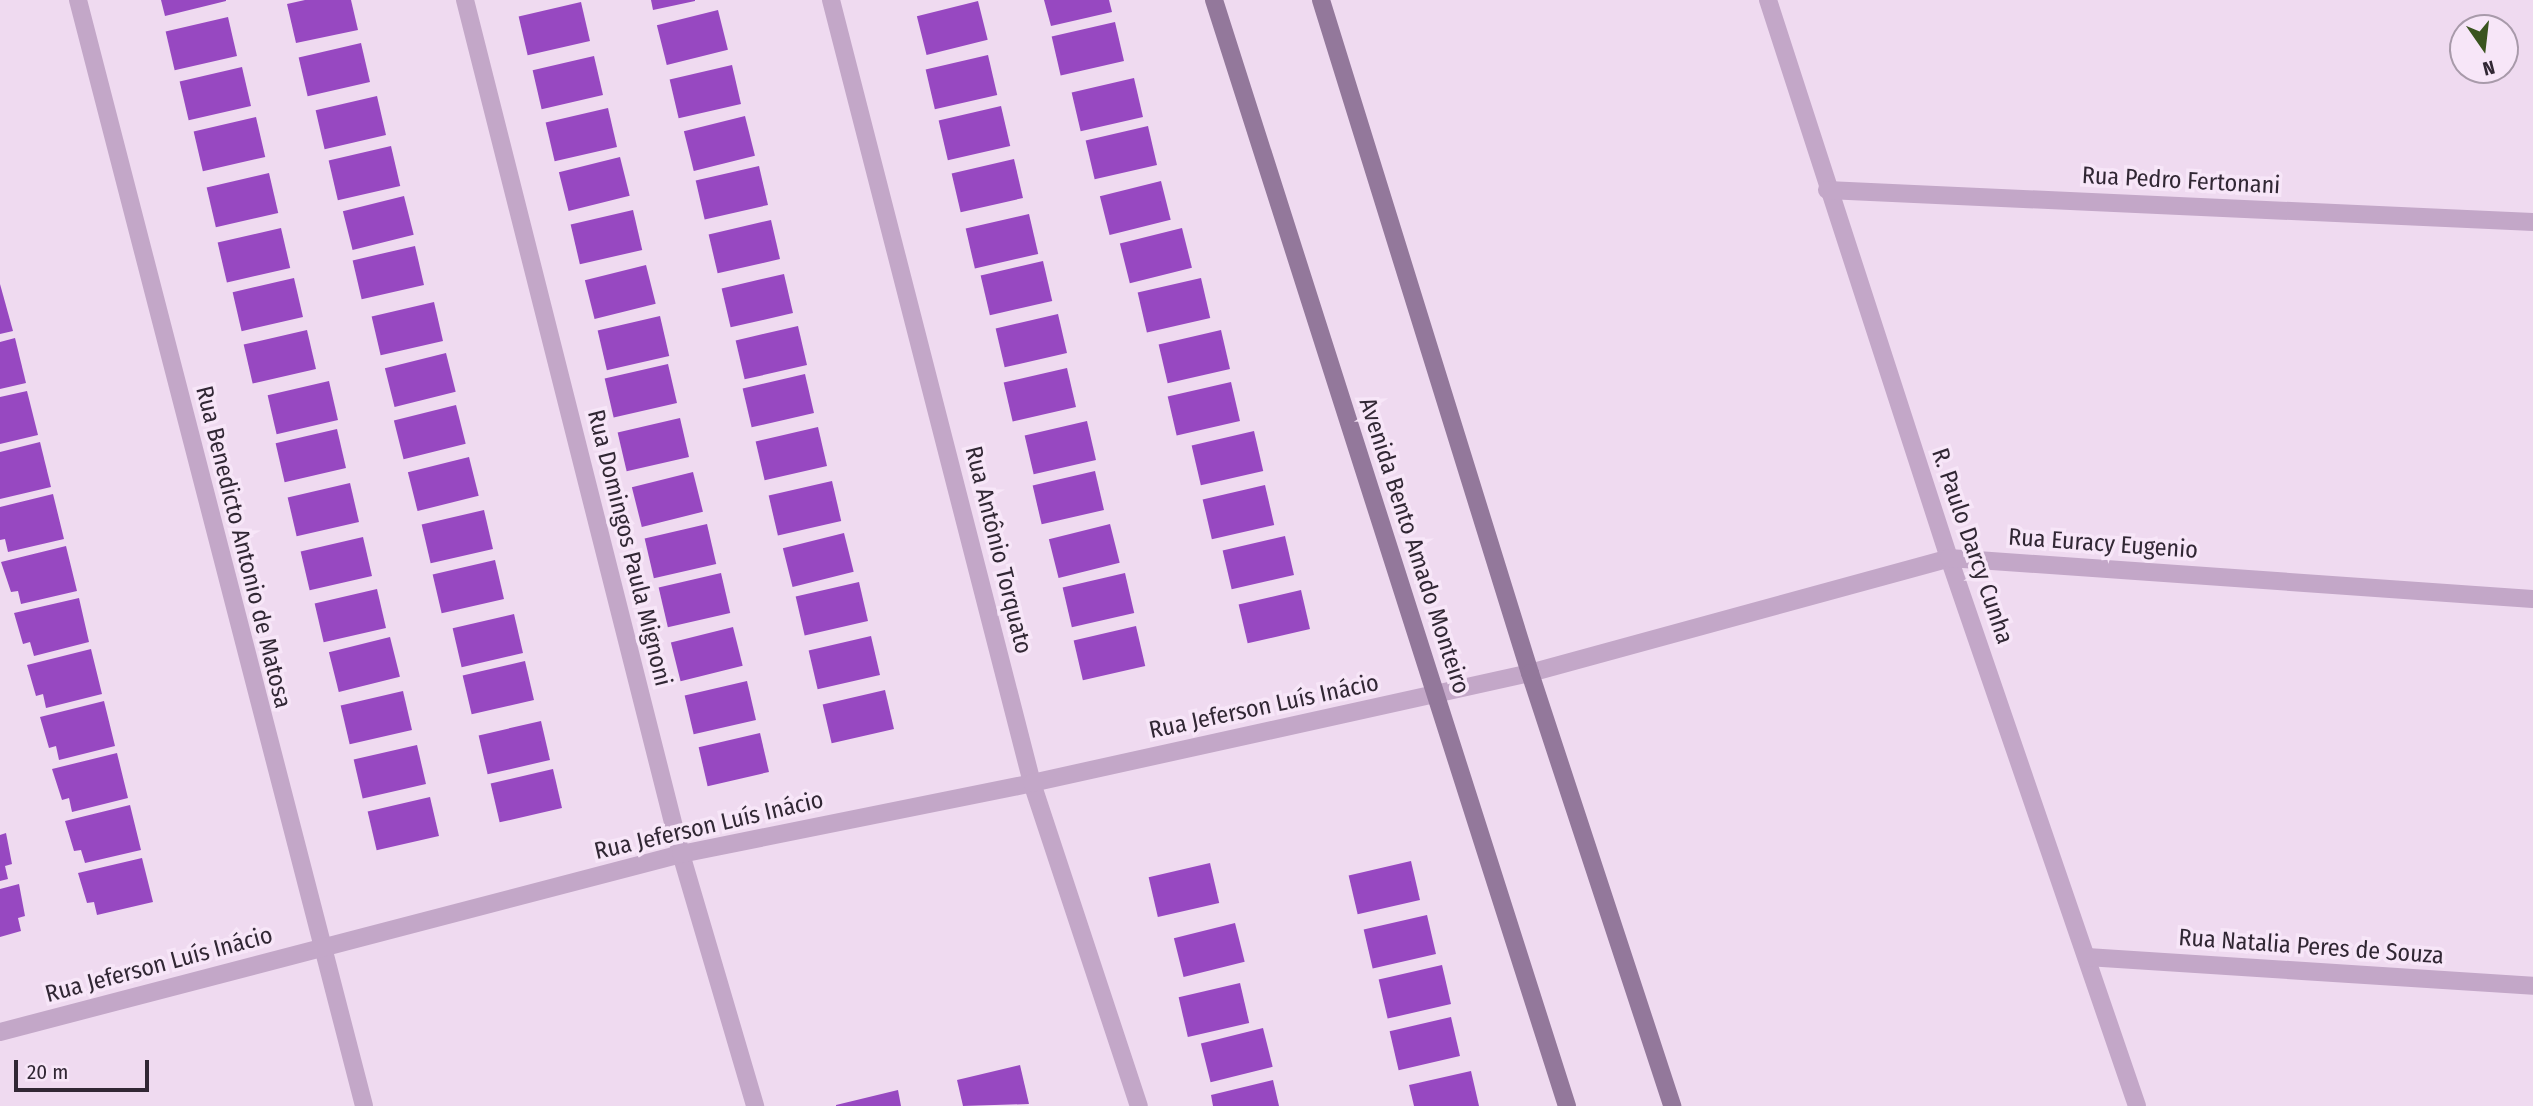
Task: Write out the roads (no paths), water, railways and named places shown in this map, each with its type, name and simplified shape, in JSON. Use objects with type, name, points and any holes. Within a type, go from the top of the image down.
[{"type":"street","name":"Rua Benedicto Antonio de Matosa","points":[[78,0],[320,948],[364,1106]]},
{"type":"street","name":"Rua Domingos Paula Mignoni","points":[[465,0],[681,854],[755,1106]]},
{"type":"street","name":"Rua Antônio Torquato","points":[[831,0],[1032,783],[1139,1106]]},
{"type":"street","name":"Avenida Bento Amado Monteiro","points":[[1214,0],[1567,1106]]},
{"type":"street","points":[[1321,0],[1530,673],[1672,1106]]},
{"type":"street","name":"R. Paulo Darcy Cunha","points":[[1768,0],[1827,190],[1949,558],[2137,1106]]},
{"type":"street","name":"Rua Pedro Fertonani","points":[[1827,190],[2533,222]]},
{"type":"street","name":"Rua Euracy Eugenio","points":[[1435,694],[1530,673],[1949,558],[2533,599]]},
{"type":"street","name":"Rua Jeferson Luís Inácio","points":[[0,1032],[681,854],[1032,783],[1435,694]]},
{"type":"street","name":"Rua Natalia Peres de Souza","points":[[2087,957],[2533,986]]}]
